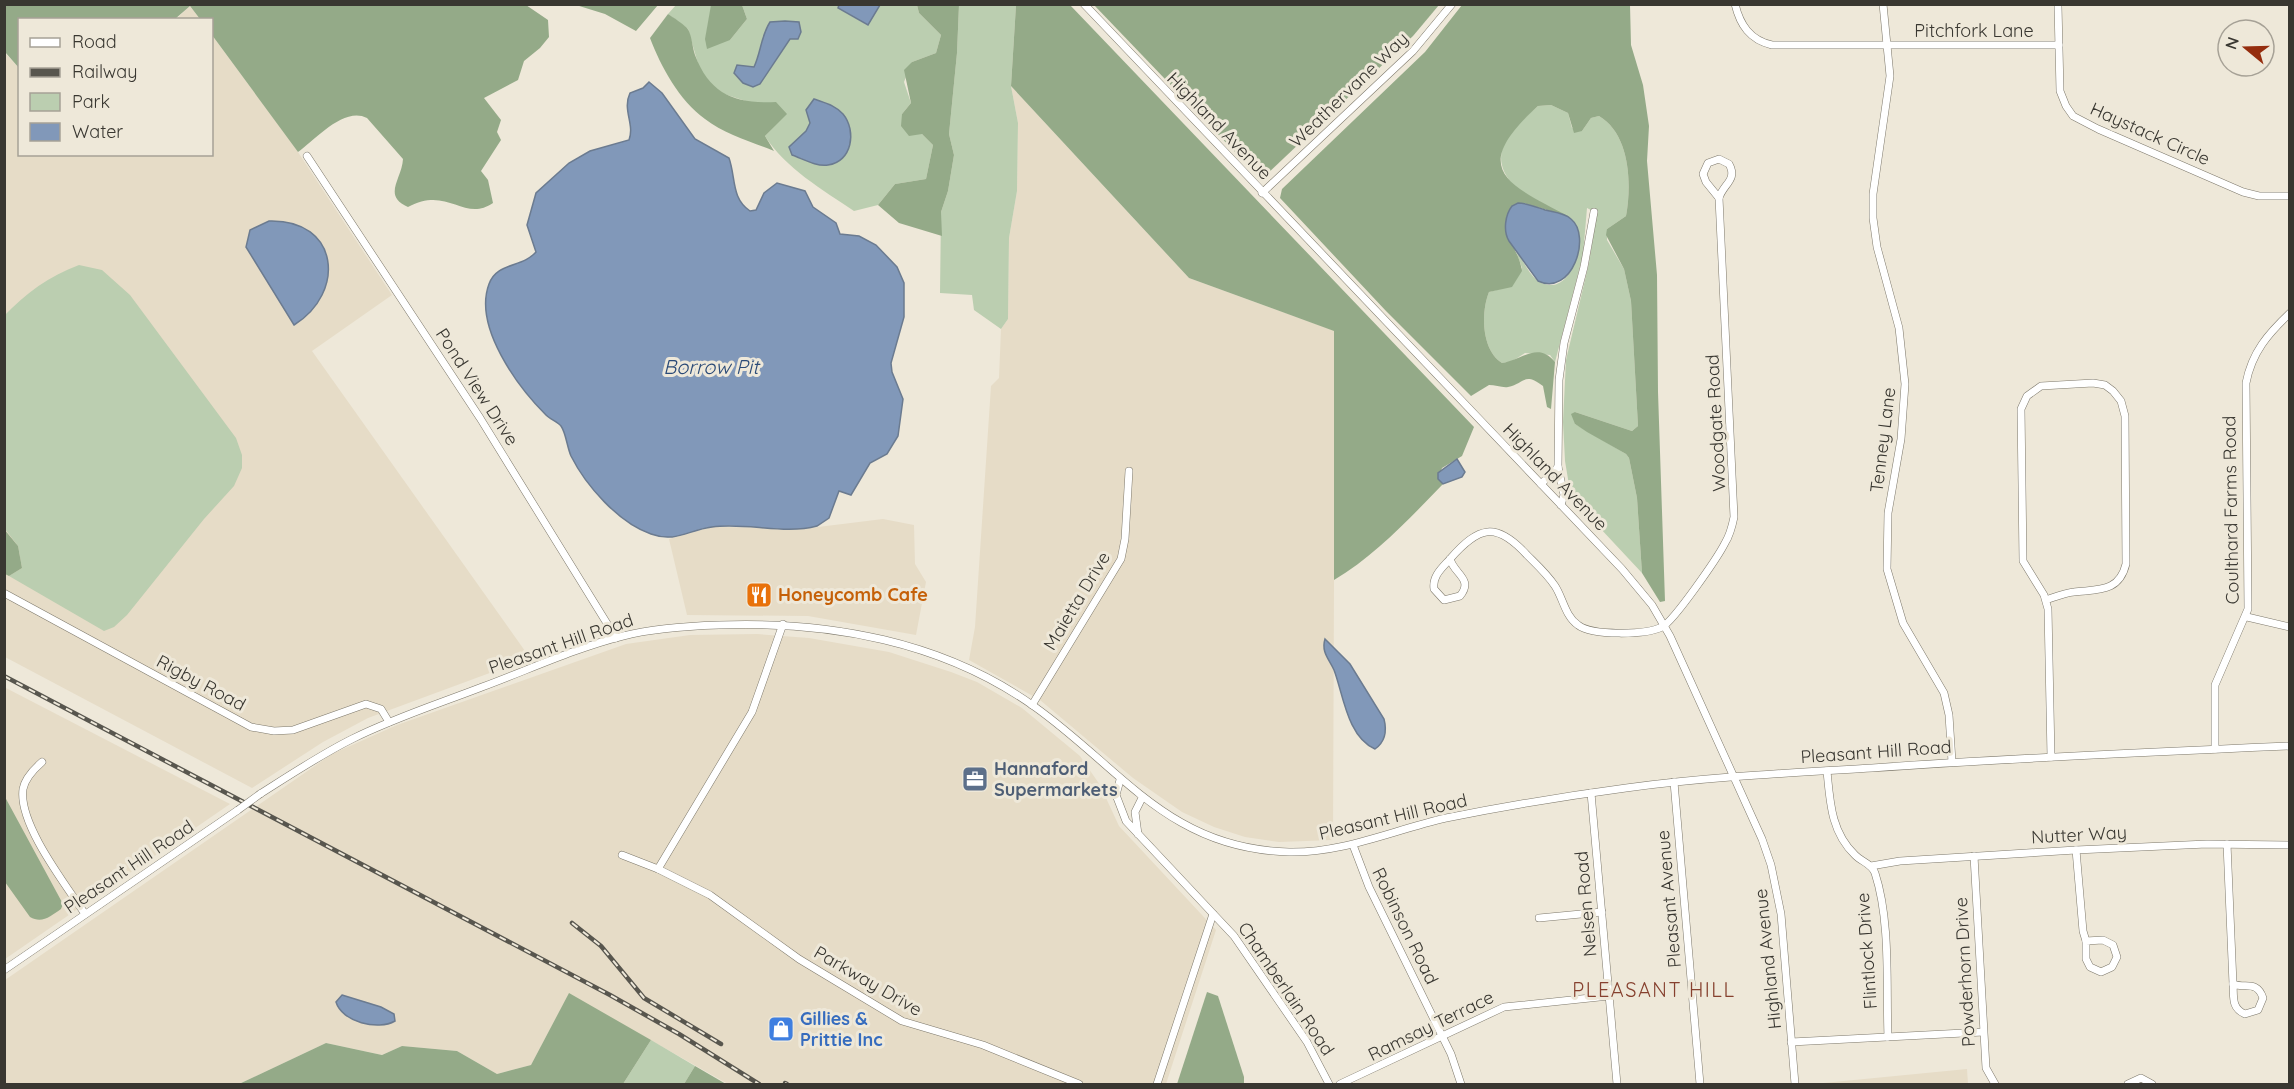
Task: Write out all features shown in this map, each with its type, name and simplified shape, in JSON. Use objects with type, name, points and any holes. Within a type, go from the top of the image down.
[{"type":"street","name":"Highland Avenue","points":[[1084,4],[1631,578],[1665,626],[1762,839],[1776,884],[1795,1084]]},
{"type":"street","name":"Weathervane Way","points":[[1262,193],[1413,51],[1452,4]]},
{"type":"street","name":"Pitchfork Lane","points":[[1735,4],[1746,30],[1767,44],[1789,47],[2059,45]]},
{"type":"street","name":"Tenney Lane","points":[[1883,4],[1889,46],[1889,90],[1875,173],[1873,218],[1876,247],[1899,328],[1905,384],[1901,439],[1888,513],[1886,559],[1892,591],[1902,623],[1944,693],[1949,716],[1952,762]]},
{"type":"street","name":"Haystack Circle","points":[[2058,5],[2060,91],[2066,106],[2076,118],[2243,192],[2263,196],[2289,196]]},
{"type":"street","name":"Pond View Drive","points":[[307,156],[480,418],[616,638]]},
{"type":"street","name":"Woodgate Road","points":[[1665,626],[1722,549],[1734,517],[1719,198],[1706,182],[1703,174],[1708,163],[1719,159],[1729,164],[1733,172],[1731,181],[1719,198]]},
{"type":"street","points":[[1561,505],[1564,495],[1558,467],[1559,380],[1564,343],[1584,267],[1594,212]]},
{"type":"street","name":"Coulthard Farms Road","points":[[2215,749],[2215,685],[2247,617],[2246,382],[2259,348],[2289,313]]},
{"type":"street","points":[[2046,600],[2072,592],[2109,588],[2120,579],[2126,564],[2125,416],[2116,394],[2102,384],[2041,386],[2027,396],[2021,409],[2023,561],[2046,600],[2051,757]]},
{"type":"street","points":[[1541,484],[1558,467]]},
{"type":"street","name":"Maietta Drive","points":[[1032,705],[1121,559],[1125,539],[1129,471]]},
{"type":"street","points":[[1450,559],[1463,576],[1465,587],[1460,597],[1449,600],[1440,597],[1433,584],[1436,575],[1450,559],[1475,535],[1486,531],[1499,532],[1516,544],[1550,579],[1572,619],[1580,626],[1592,631],[1610,632],[1649,630],[1665,626]]},
{"type":"street","name":"Rigby Road","points":[[4,593],[251,727],[274,731],[293,730],[366,704],[381,709],[389,722]]},
{"type":"street","points":[[2247,617],[2289,627]]},
{"type":"street","name":"Pleasant Hill Road","points":[[4,970],[260,794],[326,752],[389,722],[616,638],[679,627],[783,624],[830,630],[924,650],[964,667],[1032,705],[1142,798],[1185,825],[1237,845],[1296,852],[1353,845],[1447,818],[1591,793],[1674,783],[1952,762],[2289,746]]},
{"type":"street","points":[[658,869],[752,712],[783,624]]},
{"type":"street","points":[[42,762],[24,784],[23,802],[26,815],[85,914]]},
{"type":"street","name":"Flintlock Drive","points":[[1827,771],[1830,805],[1837,829],[1854,855],[1870,866],[1882,908],[1888,1037]]},
{"type":"street","name":"Chamberlain Road","points":[[1120,780],[1115,792],[1126,821],[1234,936],[1311,1049],[1329,1084]]},
{"type":"street","name":"Pleasant Avenue","points":[[1674,783],[1700,1084]]},
{"type":"street","name":"Nelsen Road","points":[[1591,793],[1617,1084]]},
{"type":"street","points":[[1139,836],[1135,812],[1142,798]]},
{"type":"street","points":[[2227,844],[2233,984],[2234,1003],[2236,1009],[2245,1014],[2258,1010],[2263,1001],[2258,989],[2252,985],[2233,984]]},
{"type":"street","name":"Nutter Way","points":[[1870,866],[1974,856],[2076,850],[2227,844],[2289,845]]},
{"type":"street","name":"Robinson Road","points":[[1353,845],[1369,887],[1442,1036],[1461,1084]]},
{"type":"street","points":[[2076,850],[2086,959],[2090,967],[2101,972],[2112,967],[2117,957],[2113,945],[2103,940],[2086,941]]},
{"type":"street","name":"Parkway Drive","points":[[622,855],[698,888],[799,959],[902,1021],[996,1050],[1079,1084]]},
{"type":"street","name":"Powderhorn Drive","points":[[1974,856],[1986,1068],[1995,1084]]},
{"type":"street","points":[[1539,918],[1602,912]]},
{"type":"street","points":[[1157,1084],[1213,914]]},
{"type":"street","name":"Ramsay Terrace","points":[[1340,1084],[1510,1005],[1609,996]]},
{"type":"street","points":[[1791,1042],[1983,1032]]},
{"type":"street","points":[[2128,1084],[2141,1078],[2152,1084]]},
{"type":"shaded area","points":[[190,6],[199,18],[177,18]]},
{"type":"shaded area","points":[[213,36],[294,146],[392,295],[312,351],[530,658],[368,718],[323,742],[252,788],[5,657],[4,52],[18,67],[18,156],[213,156]]},
{"type":"shaded area","points":[[1011,86],[1189,278],[1335,331],[1333,840],[1279,842],[1245,837],[1214,827],[1182,812],[1133,778],[1040,700],[969,660],[975,627],[991,386],[999,378],[1001,329],[1008,319],[1009,238],[1017,191],[1018,123]]},
{"type":"shaded area","points":[[883,519],[914,525],[915,564],[926,582],[916,635],[808,616],[687,615],[669,539],[712,527],[810,528]]},
{"type":"shaded area","points":[[757,634],[809,638],[889,652],[951,672],[977,682],[1022,708],[1080,756],[1100,785],[1119,826],[1216,930],[1166,1084],[728,1084],[569,994],[531,1065],[497,1074],[457,1051],[402,1046],[382,1055],[326,1043],[239,1084],[5,1084],[5,980],[332,754],[397,725],[626,644],[690,635]]},
{"type":"shaded area","points":[[4,687],[230,804],[5,959],[4,959]]},
{"type":"shaded area","points":[[1967,1069],[1968,1084],[1813,1084]]},
{"type":"green space","points":[[5,4],[526,5],[548,20],[549,37],[524,61],[518,80],[484,98],[501,120],[497,132],[501,140],[481,171],[488,180],[493,203],[483,208],[473,209],[434,200],[422,201],[408,207],[400,203],[396,198],[395,186],[403,159],[367,118],[358,116],[340,120],[298,152],[213,36],[213,18],[199,18],[190,6],[176,18],[18,18],[18,67],[5,52]]},
{"type":"green space","points":[[576,5],[658,5],[636,31],[605,14]]},
{"type":"green space","points":[[676,5],[711,5],[730,40],[747,19],[742,5],[839,5],[838,8],[867,25],[880,5],[917,5],[919,13],[941,35],[936,53],[912,62],[904,82],[911,103],[902,114],[933,145],[926,179],[895,184],[878,205],[854,211],[817,186],[773,148],[765,136],[786,114],[724,94],[709,84],[699,67],[688,29],[668,14]],"holes":[[[763,38],[798,39],[790,39],[769,71],[753,87],[743,83],[734,74],[737,65],[754,68]],[[810,123],[817,164],[793,156],[789,147],[806,131]]]},
{"type":"green space","points":[[711,5],[742,5],[747,19],[730,40],[707,49],[705,39]]},
{"type":"green space","points":[[917,5],[959,5],[949,134],[954,155],[948,191],[941,212],[942,236],[899,223],[878,205],[895,184],[926,179],[933,145],[922,134],[909,136],[901,126],[902,114],[911,103],[904,70],[912,62],[936,53],[941,35],[919,13]]},
{"type":"green space","points":[[959,5],[1016,5],[1011,86],[1018,123],[1017,191],[1009,238],[1008,319],[1001,329],[974,310],[972,295],[940,293],[941,212],[948,191],[954,155],[949,134]]},
{"type":"green space","points":[[1016,5],[1070,5],[1474,427],[1462,456],[1442,468],[1438,479],[1443,484],[1378,548],[1334,580],[1334,331],[1189,278],[1011,86]]},
{"type":"green space","points":[[1094,5],[1439,5],[1413,36],[1263,178],[1259,177]]},
{"type":"green space","points":[[1462,5],[1630,5],[1631,45],[1643,85],[1649,126],[1647,161],[1657,275],[1658,392],[1665,601],[1660,602],[1642,573],[1637,498],[1629,458],[1575,424],[1571,414],[1575,412],[1632,431],[1638,426],[1631,301],[1624,269],[1606,235],[1607,229],[1626,216],[1628,175],[1623,147],[1609,124],[1599,116],[1591,118],[1582,131],[1574,133],[1568,113],[1551,105],[1538,106],[1517,127],[1505,145],[1501,160],[1504,172],[1513,184],[1570,217],[1523,203],[1506,217],[1510,240],[1522,271],[1512,287],[1489,292],[1484,320],[1490,349],[1502,363],[1536,352],[1549,356],[1555,362],[1551,409],[1547,407],[1543,386],[1528,379],[1508,387],[1489,385],[1471,396],[1386,311],[1280,198],[1282,189],[1425,52]]},
{"type":"green space","points":[[668,14],[687,28],[701,69],[717,88],[737,99],[776,102],[787,114],[765,136],[774,151],[721,129],[696,111],[679,93],[665,71],[650,38]]},
{"type":"green space","points":[[1551,105],[1568,113],[1572,128],[1582,131],[1591,118],[1599,116],[1617,135],[1626,161],[1629,189],[1626,216],[1607,229],[1607,240],[1624,269],[1631,301],[1638,426],[1632,431],[1575,412],[1575,424],[1629,458],[1637,498],[1642,573],[1571,497],[1565,461],[1563,422],[1566,360],[1589,263],[1597,213],[1587,208],[1583,255],[1555,362],[1550,355],[1525,353],[1511,362],[1502,363],[1490,349],[1485,330],[1486,300],[1489,292],[1500,289],[1522,268],[1515,248],[1533,276],[1540,282],[1551,285],[1560,282],[1568,275],[1577,254],[1577,230],[1573,221],[1516,188],[1506,176],[1502,164],[1501,153],[1510,134],[1538,106]]},
{"type":"green space","points":[[79,265],[102,270],[130,295],[236,438],[242,455],[242,468],[234,486],[204,519],[127,615],[114,627],[104,631],[9,576],[22,568],[18,546],[5,529],[4,316],[38,286]]},
{"type":"green space","points":[[4,529],[18,546],[22,568],[9,576],[5,574]]},
{"type":"green space","points":[[5,797],[63,904],[61,909],[46,918],[38,920],[30,917],[5,882]]},
{"type":"green space","points":[[1207,992],[1218,996],[1244,1077],[1244,1084],[1177,1084]]},
{"type":"green space","points":[[569,993],[651,1040],[623,1084],[239,1084],[326,1043],[382,1055],[402,1046],[457,1051],[497,1074],[531,1065]]},
{"type":"green space","points":[[651,1040],[695,1066],[684,1084],[623,1084]]},
{"type":"green space","points":[[695,1066],[726,1084],[684,1084]]},
{"type":"water","points":[[839,4],[880,5],[868,25],[838,8]]},
{"type":"water","points":[[770,22],[799,22],[801,32],[798,39],[790,39],[760,84],[753,87],[743,83],[734,73],[737,65],[754,67]]},
{"type":"water","name":"Borrow Pit","points":[[649,82],[662,93],[695,139],[729,158],[737,194],[750,211],[756,210],[764,193],[777,183],[805,191],[813,207],[836,223],[840,234],[859,236],[876,245],[897,267],[904,283],[904,317],[891,363],[892,372],[903,399],[898,436],[887,454],[870,463],[851,495],[839,491],[829,518],[817,526],[791,529],[712,527],[675,537],[651,534],[639,529],[616,512],[594,491],[577,468],[561,426],[546,415],[523,389],[511,373],[493,337],[487,319],[486,301],[489,284],[498,272],[524,261],[536,252],[527,225],[536,193],[569,163],[590,151],[629,140],[631,128],[627,105],[630,93],[643,88]]},
{"type":"water","points":[[814,99],[840,111],[850,129],[850,145],[847,152],[836,163],[815,164],[792,155],[789,147],[806,131],[810,123],[806,110]]},
{"type":"water","points":[[1518,203],[1566,215],[1577,227],[1579,250],[1569,273],[1560,280],[1550,284],[1538,281],[1509,241],[1505,228],[1506,218],[1512,206]]},
{"type":"water","points":[[269,221],[293,224],[310,232],[322,245],[328,260],[328,278],[322,295],[311,311],[294,325],[246,247],[250,230]]},
{"type":"water","points":[[1457,459],[1465,472],[1462,477],[1443,484],[1438,479],[1438,473]]},
{"type":"water","points":[[1325,639],[1350,664],[1384,719],[1384,736],[1375,749],[1358,735],[1347,714],[1334,670],[1325,652]]},
{"type":"water","points":[[342,995],[381,1007],[394,1014],[395,1021],[379,1025],[361,1023],[345,1015],[340,1009],[336,1002]]},
{"type":"railway","points":[[4,676],[610,995],[679,1034],[759,1084]]},
{"type":"railway","points":[[572,923],[601,946],[644,998],[721,1044]]},
{"type":"place","name":"Honeycomb Cafe","points":[[759,595]]},
{"type":"place","name":"Hannaford Supermarkets","points":[[975,779]]},
{"type":"place","name":"Gillies & Prittie Inc","points":[[781,1029]]},
{"type":"district","name":"PLEASANT HILL","points":[[1654,990]]}]
